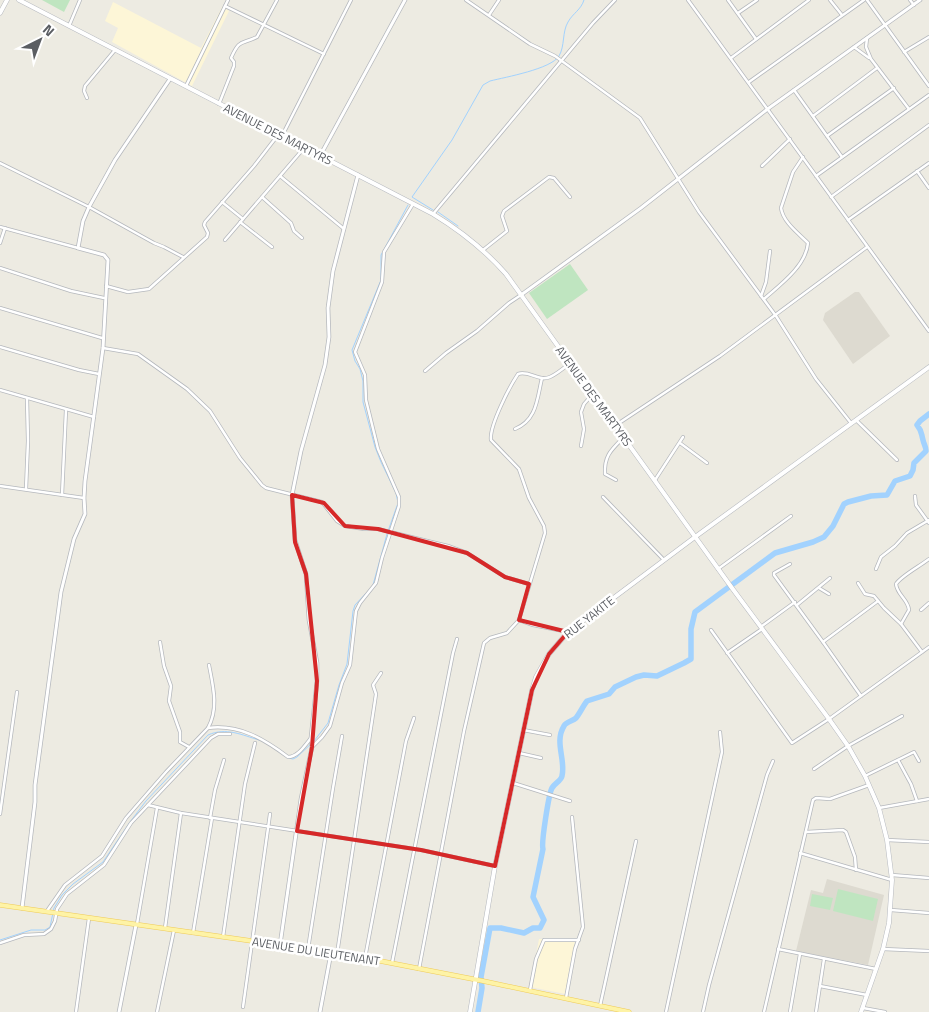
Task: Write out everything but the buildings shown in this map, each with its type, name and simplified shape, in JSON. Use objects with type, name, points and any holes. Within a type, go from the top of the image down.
[{"type":"main road","points":[[0,13],[6,0]]},
{"type":"main road","name":"AVENUE DES MARTYRS","points":[[19,0],[433,214],[462,232],[506,274],[718,569],[763,627],[829,719],[848,746],[865,776],[879,808],[887,840],[892,877],[891,910],[883,949],[862,1010]]},
{"type":"main road","name":"RUE YAKITE","points":[[470,1012],[495,866],[523,730],[536,677],[549,654],[568,632],[695,537],[929,368]]},
{"type":"main road","name":"AVENUE DU LIEUTENANT","points":[[0,905],[252,940],[365,958],[476,979],[629,1012]]},
{"type":"street","points":[[69,26],[80,0]]},
{"type":"street","points":[[185,87],[228,0]]},
{"type":"street","points":[[219,104],[235,64],[231,58],[238,45],[241,42],[256,38],[277,0]]},
{"type":"street","points":[[106,286],[128,292],[149,289],[207,237],[208,233],[204,223],[280,135],[351,0]]},
{"type":"street","points":[[320,156],[405,0]]},
{"type":"street","points":[[466,0],[530,44],[555,56],[640,118],[699,212],[776,316],[816,379],[851,423]]},
{"type":"street","points":[[489,15],[499,0]]},
{"type":"street","points":[[433,214],[560,60],[615,0]]},
{"type":"street","points":[[688,0],[769,108],[867,247],[929,330]]},
{"type":"street","points":[[728,0],[756,39]]},
{"type":"street","points":[[738,13],[757,0]]},
{"type":"street","points":[[731,58],[809,0]]},
{"type":"street","points":[[830,0],[842,15]]},
{"type":"street","points":[[748,82],[866,0],[929,86]]},
{"type":"street","points":[[910,0],[914,5]]},
{"type":"street","points":[[426,371],[446,353],[477,331],[509,302],[678,179],[769,108],[920,0]]},
{"type":"street","points":[[225,6],[324,54]]},
{"type":"street","points":[[904,52],[929,37]]},
{"type":"street","points":[[867,38],[866,47],[871,58],[909,109]]},
{"type":"street","points":[[854,47],[871,58]]},
{"type":"street","points":[[87,98],[84,91],[85,86],[115,50]]},
{"type":"street","points":[[813,116],[877,68]]},
{"type":"street","points":[[78,248],[82,221],[89,207],[115,160],[170,79]]},
{"type":"street","points":[[827,136],[894,88]]},
{"type":"street","points":[[794,90],[842,157]]},
{"type":"street","points":[[816,176],[929,95]]},
{"type":"street","points":[[831,197],[929,125]]},
{"type":"street","points":[[762,166],[790,139]]},
{"type":"street","points":[[226,240],[304,148]]},
{"type":"street","points":[[762,298],[795,269],[807,249],[808,243],[794,229],[782,213],[781,208],[793,172],[803,157]]},
{"type":"street","points":[[0,163],[89,207],[183,257]]},
{"type":"street","points":[[848,220],[929,163]]},
{"type":"street","points":[[917,171],[929,188]]},
{"type":"street","points":[[280,945],[312,747],[311,739],[317,680],[317,663],[309,620],[306,574],[295,540],[292,495],[305,434],[325,365],[329,337],[328,308],[333,273],[358,175]]},
{"type":"street","points":[[280,176],[345,230]]},
{"type":"street","points":[[483,250],[507,230],[502,216],[504,211],[549,177],[554,178],[570,196]]},
{"type":"street","points":[[262,196],[290,223],[294,232],[302,238]]},
{"type":"street","points":[[222,202],[272,247]]},
{"type":"street","points":[[312,747],[322,738],[330,726],[342,683],[352,660],[356,611],[376,583],[399,506],[399,497],[378,449],[366,400],[365,375],[355,352],[382,282],[384,252],[413,203]]},
{"type":"street","points":[[0,227],[106,257],[108,264],[104,298],[103,348],[84,498],[85,514],[74,539],[60,601],[35,785],[35,802],[22,908]]},
{"type":"street","points":[[0,243],[5,228]]},
{"type":"street","points":[[616,425],[720,356],[867,247]]},
{"type":"street","points":[[762,298],[770,251]]},
{"type":"street","points":[[0,268],[71,291],[104,298]]},
{"type":"street","points":[[0,308],[102,338]]},
{"type":"street","points":[[0,347],[99,374]]},
{"type":"street","points":[[103,348],[138,354],[186,388],[210,411],[240,458],[266,488],[324,503],[337,521],[344,526],[385,531],[448,546],[468,553],[505,577],[529,584]]},
{"type":"street","points":[[418,969],[447,827],[464,731],[484,643],[490,638],[507,633],[519,620],[544,537],[544,529],[529,498],[520,469],[494,444],[490,435],[502,404],[518,374],[523,372],[542,378],[550,377],[570,363]]},
{"type":"street","points":[[515,429],[524,425],[532,416],[542,378]]},
{"type":"street","points":[[0,390],[94,417]]},
{"type":"street","points":[[582,446],[584,429],[581,412],[584,404],[592,394]]},
{"type":"street","points":[[26,489],[27,399]]},
{"type":"street","points":[[62,495],[66,410]]},
{"type":"street","points":[[856,420],[897,460]]},
{"type":"street","points":[[616,480],[605,474],[605,463],[608,453],[624,437]]},
{"type":"street","points":[[655,480],[683,437]]},
{"type":"street","points":[[680,442],[707,463]]},
{"type":"street","points":[[0,486],[84,498]]},
{"type":"street","points":[[876,569],[881,557],[907,534],[928,521],[916,505],[915,496]]},
{"type":"street","points":[[603,497],[664,560]]},
{"type":"street","points":[[718,569],[791,516]]},
{"type":"street","points":[[901,624],[909,610],[905,600],[897,591],[896,584],[900,579],[907,576],[929,559]]},
{"type":"street","points":[[790,564],[774,575],[861,696]]},
{"type":"street","points":[[728,653],[819,588],[830,578]]},
{"type":"street","points":[[858,583],[865,594],[873,595],[901,624],[922,652]]},
{"type":"street","points":[[819,588],[829,594]]},
{"type":"street","points":[[823,642],[878,601]]},
{"type":"street","points":[[921,610],[929,603]]},
{"type":"street","points":[[519,620],[533,625],[568,632]]},
{"type":"street","points":[[711,630],[792,743],[829,719],[929,647]]},
{"type":"street","points":[[392,963],[453,653],[458,639]]},
{"type":"street","points":[[160,642],[164,666],[171,686],[169,702],[180,732],[180,742],[189,747]]},
{"type":"street","points":[[48,911],[56,895],[65,885],[102,856],[126,818],[208,728],[214,715],[214,687],[209,665]]},
{"type":"street","points":[[337,954],[376,694],[373,685],[381,673]]},
{"type":"street","points":[[0,814],[17,692]]},
{"type":"street","points":[[814,769],[848,746],[902,716]]},
{"type":"street","points":[[365,958],[406,742],[414,718]]},
{"type":"street","points":[[208,728],[223,727],[256,736],[268,742],[288,757],[296,754],[311,739]]},
{"type":"street","points":[[523,730],[550,735]]},
{"type":"street","points":[[666,1012],[722,752],[720,732]]},
{"type":"street","points":[[0,943],[24,935],[48,932],[53,926],[56,913],[67,894],[109,860],[131,824],[148,805],[211,738],[218,734],[230,734]]},
{"type":"street","points":[[308,949],[342,736]]},
{"type":"street","points":[[223,937],[245,784],[255,742]]},
{"type":"street","points":[[865,776],[914,752],[919,761]]},
{"type":"street","points":[[519,753],[541,758]]},
{"type":"street","points":[[193,933],[215,790],[224,760]]},
{"type":"street","points":[[898,760],[911,784],[917,801]]},
{"type":"street","points":[[703,1012],[709,984],[767,775],[773,761]]},
{"type":"street","points":[[513,783],[570,801]]},
{"type":"street","points":[[764,1012],[814,798],[830,799],[869,785]]},
{"type":"street","points":[[879,808],[929,799]]},
{"type":"street","points":[[148,805],[181,814],[414,849],[495,866]]},
{"type":"street","points":[[119,1012],[157,808]]},
{"type":"street","points":[[164,928],[181,814]]},
{"type":"street","points":[[243,1007],[270,814]]},
{"type":"street","points":[[566,998],[575,949],[583,927],[572,818]]},
{"type":"street","points":[[806,832],[843,830],[846,832],[856,870]]},
{"type":"street","points":[[600,1006],[636,840]]},
{"type":"street","points":[[887,840],[929,842]]},
{"type":"street","points":[[800,853],[856,870],[892,877],[929,878]]},
{"type":"street","points":[[891,910],[929,913]]},
{"type":"street","points":[[76,1012],[89,918]]},
{"type":"street","points":[[157,1012],[174,930]]},
{"type":"street","points":[[530,991],[536,959],[544,940],[579,940]]},
{"type":"street","points":[[778,949],[824,960],[876,969]]},
{"type":"street","points":[[883,949],[929,951]]},
{"type":"street","points":[[320,1012],[331,953]]},
{"type":"street","points":[[790,1012],[800,954]]},
{"type":"street","points":[[816,1012],[824,960]]},
{"type":"street","points":[[820,986],[867,995]]},
{"type":"street","points":[[862,1010],[885,1012]]},
{"type":"highlighted area","points":[[292,495],[324,503],[345,526],[378,529],[467,553],[505,577],[529,584],[519,620],[568,632],[549,654],[532,690],[495,866],[421,850],[297,831],[312,747],[317,681],[306,574],[295,542]]},
{"type":"shaded area","points":[[113,2],[201,48],[222,7],[229,11],[192,86],[112,42],[118,28],[105,21]]},
{"type":"shaded area","points":[[855,292],[859,292],[890,336],[853,364],[823,320],[825,313]]},
{"type":"shaded area","points":[[827,879],[884,895],[868,965],[796,951],[811,890],[823,893]]},
{"type":"shaded area","points":[[539,939],[575,940],[565,994],[530,987]]},
{"type":"green space","points":[[42,0],[70,0],[64,12]]},
{"type":"green space","points":[[570,264],[588,290],[547,319],[529,293]]},
{"type":"green space","points":[[838,889],[878,899],[873,921],[833,911]]},
{"type":"green space","points":[[812,894],[833,898],[830,910],[810,906]]},
{"type":"waterway","points":[[433,210],[412,197],[452,140],[483,85],[490,81],[538,69],[554,61],[561,52],[568,22],[584,0]]},
{"type":"waterway","points":[[373,585],[398,503],[396,493],[375,447],[363,402],[363,381],[352,350],[381,280],[381,255],[408,205]]},
{"type":"waterway","points":[[438,212],[458,226]]},
{"type":"waterway","points":[[478,1012],[482,988],[481,977],[490,928],[501,928],[524,933],[533,928],[540,928],[544,920],[533,897],[543,849],[547,808],[552,788],[562,776],[563,764],[560,738],[565,725],[576,718],[587,701],[609,694],[615,687],[636,677],[644,675],[657,676],[691,659],[691,629],[695,612],[775,553],[824,537],[833,526],[844,504],[871,496],[887,495],[895,481],[910,476],[914,463],[926,451],[920,429],[917,425],[929,414]]},
{"type":"waterway","points":[[288,758],[293,759],[297,757],[314,741],[328,723],[347,664],[353,611],[355,605],[368,591]]},
{"type":"waterway","points":[[0,940],[31,930],[45,930],[50,927],[54,908],[62,895],[73,884],[103,862],[146,801],[208,735],[228,732],[259,740]]}]
